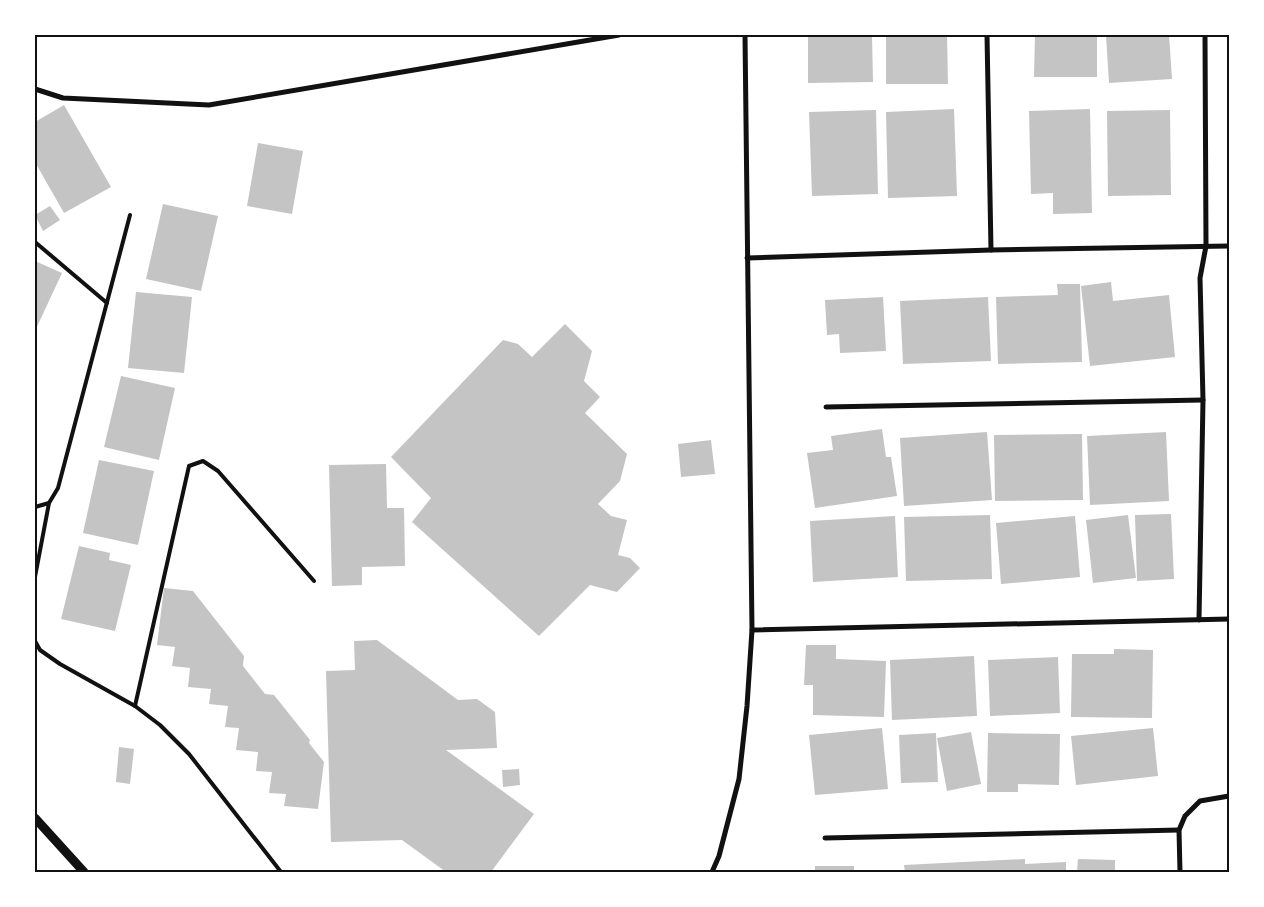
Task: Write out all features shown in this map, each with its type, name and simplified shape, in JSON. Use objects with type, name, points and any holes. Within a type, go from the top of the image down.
[{"type":"street","points":[[35,89],[63,98],[209,105],[619,35]]},
{"type":"street","points":[[712,872],[719,856],[739,779],[752,630],[745,35]]},
{"type":"street","points":[[987,35],[991,250]]},
{"type":"street","points":[[1199,620],[1203,400],[1200,278],[1206,246],[1205,35]]},
{"type":"street","points":[[747,258],[991,250],[1229,246]]},
{"type":"street","points":[[826,407],[1203,400]]},
{"type":"street","points":[[752,630],[1229,620]]},
{"type":"street","points":[[1180,872],[1179,830],[1185,816],[1200,801],[1229,796]]},
{"type":"street","points":[[35,818],[84,872]]},
{"type":"street","points":[[825,838],[1179,830]]},
{"type":"lane","points":[[35,577],[49,503],[58,488],[130,215]]},
{"type":"lane","points":[[35,242],[107,303]]},
{"type":"lane","points":[[135,706],[189,466],[203,461],[218,471],[314,581]]},
{"type":"lane","points":[[35,507],[49,503]]},
{"type":"lane","points":[[35,641],[40,650],[60,664],[135,706],[160,725],[189,754],[281,872]]},
{"type":"building","points":[[808,35],[872,35],[873,82],[808,83]]},
{"type":"building","points":[[886,35],[947,35],[948,84],[886,84]]},
{"type":"building","points":[[1035,35],[1097,35],[1097,77],[1034,77]]},
{"type":"building","points":[[1106,35],[1169,35],[1172,79],[1109,83]]},
{"type":"building","points":[[64,105],[111,187],[64,213],[35,162],[35,122]]},
{"type":"building","points":[[954,109],[957,196],[888,198],[886,112]]},
{"type":"building","points":[[1090,109],[1092,213],[1053,214],[1053,193],[1031,194],[1029,111]]},
{"type":"building","points":[[876,110],[878,194],[812,196],[809,112]]},
{"type":"building","points":[[1170,110],[1171,195],[1108,196],[1107,111]]},
{"type":"building","points":[[258,143],[303,151],[292,214],[247,206]]},
{"type":"building","points":[[163,204],[218,216],[201,291],[146,279]]},
{"type":"building","points":[[50,206],[60,220],[43,231],[35,215]]},
{"type":"building","points":[[35,261],[62,273],[35,331]]},
{"type":"building","points":[[1111,282],[1113,301],[1169,295],[1175,357],[1090,366],[1081,286]]},
{"type":"building","points":[[1057,284],[1080,284],[1082,362],[998,364],[996,297],[1058,295]]},
{"type":"building","points":[[136,292],[192,297],[184,373],[128,368]]},
{"type":"building","points":[[883,297],[886,351],[840,353],[839,334],[827,335],[825,300]]},
{"type":"building","points":[[988,297],[991,361],[903,364],[900,301]]},
{"type":"building","points":[[565,324],[592,351],[584,381],[600,397],[585,413],[627,454],[620,481],[598,504],[611,516],[627,520],[618,555],[630,558],[640,568],[617,592],[590,585],[539,636],[412,522],[431,498],[391,457],[503,340],[518,344],[532,357]]},
{"type":"building","points":[[121,376],[175,388],[159,460],[104,447]]},
{"type":"building","points":[[882,429],[886,457],[891,457],[897,496],[815,508],[807,453],[833,450],[831,436]]},
{"type":"building","points":[[987,432],[992,500],[904,506],[900,438]]},
{"type":"building","points":[[1166,432],[1169,501],[1090,505],[1087,436]]},
{"type":"building","points":[[1082,434],[1083,500],[995,501],[994,435]]},
{"type":"building","points":[[711,440],[715,474],[681,477],[678,444]]},
{"type":"building","points":[[99,460],[154,471],[138,545],[83,533]]},
{"type":"building","points":[[386,464],[387,508],[404,508],[405,566],[362,567],[362,585],[332,586],[329,465]]},
{"type":"building","points":[[1171,514],[1174,579],[1137,581],[1135,515]]},
{"type":"building","points":[[990,515],[992,579],[906,581],[904,517]]},
{"type":"building","points":[[1128,515],[1136,578],[1093,583],[1086,520]]},
{"type":"building","points":[[895,516],[898,577],[813,582],[810,521]]},
{"type":"building","points":[[1075,516],[1080,577],[1001,584],[996,523]]},
{"type":"building","points":[[79,546],[110,553],[109,560],[131,565],[115,631],[61,619]]},
{"type":"building","points":[[164,588],[193,591],[244,656],[243,666],[265,694],[274,695],[310,740],[309,743],[324,762],[318,809],[284,806],[286,794],[269,793],[272,772],[256,771],[258,752],[236,750],[239,728],[225,727],[228,706],[209,704],[211,689],[188,687],[190,668],[172,666],[175,647],[157,645]]},
{"type":"building","points":[[377,640],[458,700],[477,699],[495,712],[497,748],[446,750],[534,814],[491,872],[446,872],[402,840],[331,842],[326,671],[355,670],[354,641]]},
{"type":"building","points":[[806,645],[836,645],[836,659],[886,661],[884,717],[813,715],[813,685],[804,685]]},
{"type":"building","points":[[1114,649],[1153,650],[1152,718],[1071,717],[1072,654],[1114,654]]},
{"type":"building","points":[[974,656],[977,716],[892,720],[890,660]]},
{"type":"building","points":[[1058,657],[1060,713],[990,716],[988,660]]},
{"type":"building","points":[[882,728],[888,789],[815,795],[809,735]]},
{"type":"building","points":[[1153,728],[1158,776],[1076,785],[1071,736]]},
{"type":"building","points":[[971,732],[981,784],[947,791],[937,738]]},
{"type":"building","points":[[936,733],[938,782],[901,783],[899,735]]},
{"type":"building","points":[[988,733],[1060,734],[1059,785],[1018,784],[1018,792],[987,792]]},
{"type":"building","points":[[119,747],[134,749],[130,784],[116,782]]},
{"type":"building","points":[[519,769],[520,785],[503,787],[502,770]]},
{"type":"building","points":[[1227,839],[1229,839],[1229,872],[1227,872]]},
{"type":"building","points":[[1025,859],[1025,864],[1066,862],[1066,872],[905,872],[904,865]]},
{"type":"building","points":[[1078,859],[1115,860],[1115,872],[1077,872]]},
{"type":"building","points":[[815,866],[854,866],[854,872],[815,872]]}]
